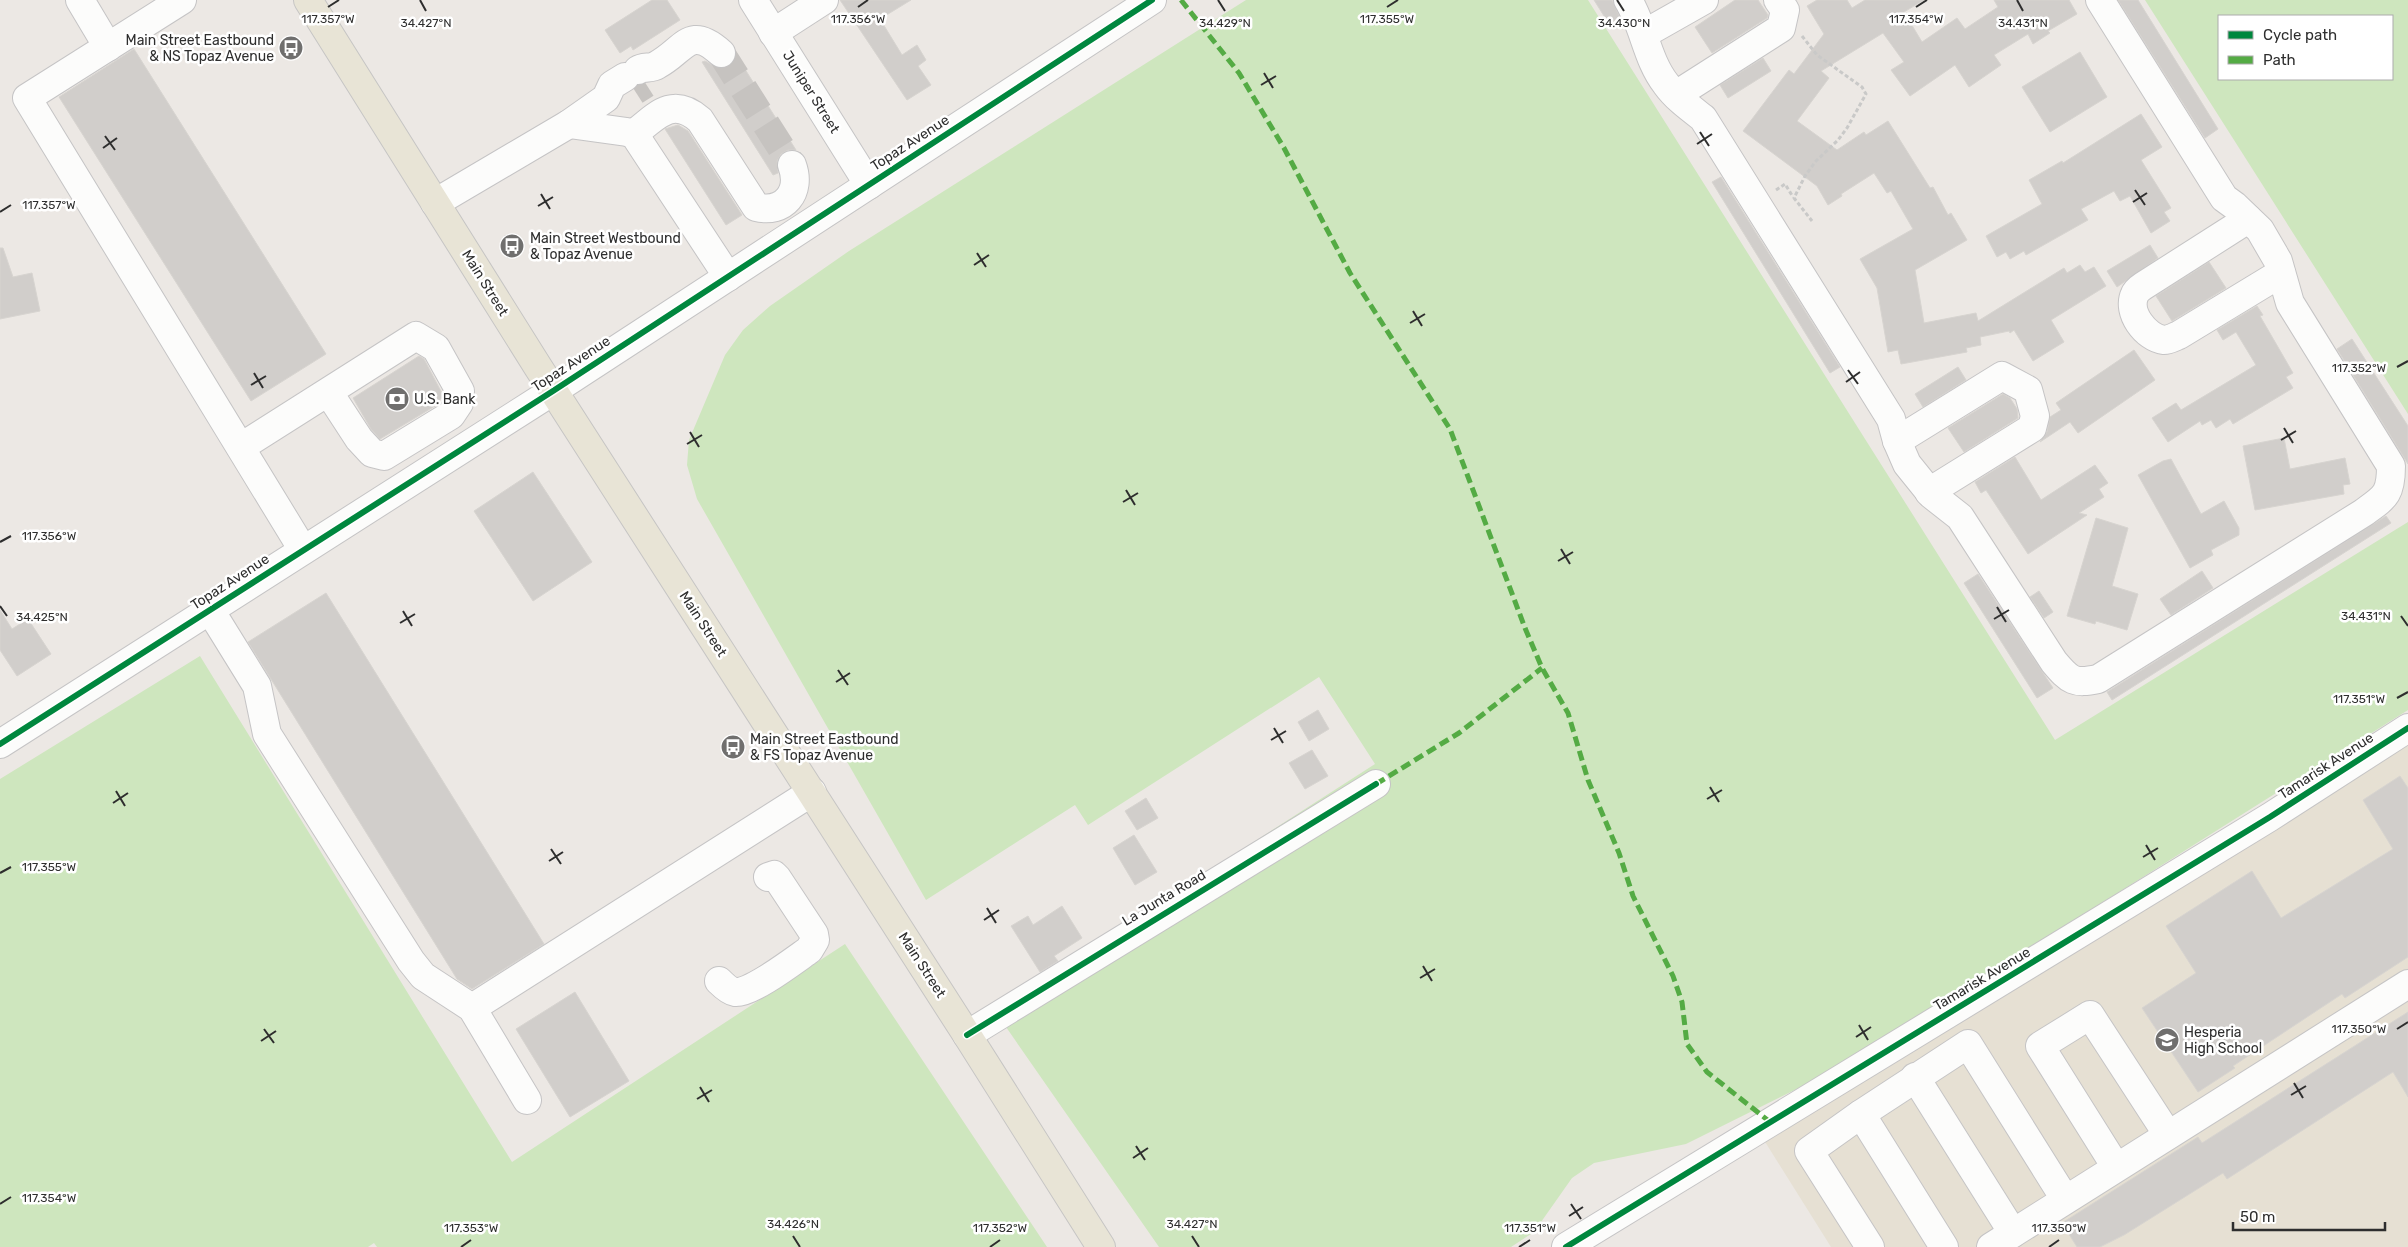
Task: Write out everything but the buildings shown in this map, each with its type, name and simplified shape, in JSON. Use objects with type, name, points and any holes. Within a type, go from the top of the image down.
[{"type":"main road","name":"Main Street","points":[[308,0],[553,391],[967,1034],[1101,1247]]},
{"type":"street","points":[[80,0],[108,47]]},
{"type":"street","points":[[182,0],[28,98],[303,550]]},
{"type":"street","name":"Juniper Street","points":[[753,0],[869,185]]},
{"type":"street","points":[[773,33],[824,0]]},
{"type":"street","name":"Topaz Avenue","points":[[0,744],[553,391],[1152,0]]},
{"type":"street","points":[[1628,0],[1636,13],[1665,84],[1703,118],[1891,419],[1896,441],[1907,464],[1929,492],[1960,518],[2054,662],[2067,678],[2080,682],[2098,679],[2385,497],[2391,480],[2391,466],[2290,303],[2278,261],[2260,230],[2224,198],[2100,0]]},
{"type":"street","points":[[1644,34],[1704,0]]},
{"type":"street","points":[[1676,95],[1781,28],[1785,10],[1778,0]]},
{"type":"street","points":[[436,203],[569,124],[606,98],[612,85],[640,78],[679,48],[700,39],[709,42],[721,53]]},
{"type":"street","points":[[569,124],[634,134],[666,110],[678,107],[689,110],[700,120],[756,207],[767,209],[776,207],[790,198],[797,178],[792,165]]},
{"type":"street","points":[[634,134],[728,276]]},
{"type":"street","points":[[2248,219],[2143,286],[2135,293],[2133,301],[2135,316],[2146,330],[2156,338],[2166,340],[2179,335],[2281,273]]},
{"type":"street","points":[[241,447],[416,336],[436,348],[460,391],[459,403],[451,415],[384,456],[372,453],[359,439],[330,392]]},
{"type":"street","points":[[1896,441],[2002,376],[2028,390],[2035,416],[2032,428],[1929,492]]},
{"type":"street","points":[[210,610],[257,686],[267,734],[411,961],[423,976],[472,1008],[527,1100]]},
{"type":"street","name":"Tamarisk Avenue","points":[[1566,1247],[2270,817],[2408,728]]},
{"type":"street","name":"La Junta Road","points":[[967,1034],[1376,784]]},
{"type":"street","points":[[472,1008],[812,792]]},
{"type":"street","points":[[718,981],[731,991],[740,992],[752,988],[809,950],[813,945],[814,934],[777,878],[774,875],[768,876]]},
{"type":"street","points":[[1915,1077],[2002,1240],[2408,984]]},
{"type":"street","points":[[2116,1167],[2040,1046],[2090,1015],[2168,1134]]},
{"type":"street","points":[[1870,1247],[1809,1151],[1915,1077],[1968,1044],[2066,1199]]},
{"type":"street","points":[[1861,1114],[1938,1245]]},
{"type":"path","points":[[1799,32],[1817,55],[1862,87],[1866,94],[1854,112],[1847,128],[1816,161],[1805,176],[1794,198],[1812,221]]},
{"type":"shaded area","name":"Hesperia High School","points":[[2408,738],[2408,1247],[1831,1247],[1762,1137],[2090,944]]},
{"type":"green space","points":[[1246,0],[1588,0],[2055,740],[2408,522],[2408,710],[1843,1066],[1686,1144],[1594,1163],[1572,1178],[1534,1232],[1511,1247],[1159,1247],[1006,1027],[1155,933],[1143,913],[1375,764],[1319,677],[1088,825],[1075,805],[926,900],[697,499],[687,465],[689,440],[725,355],[743,330],[770,306],[849,251]]},
{"type":"green space","points":[[2145,0],[2408,0],[2408,414]]},
{"type":"green space","points":[[200,656],[512,1162],[845,944],[1047,1247],[377,1247],[374,1243],[368,1247],[0,1247],[0,779]]},
{"type":"tunnel","points":[[721,53],[792,165]]},
{"type":"tunnel","points":[[635,91],[646,84]]},
{"type":"marked path","points":[[1181,0],[1239,73],[1284,148],[1350,273],[1450,429],[1525,628],[1542,668],[1568,713],[1588,780],[1619,853],[1633,896],[1673,976],[1682,1002],[1687,1044],[1707,1072],[1770,1122]]},
{"type":"marked path","points":[[1376,784],[1459,733],[1542,668]]},
{"type":"cycle path","points":[[0,744],[553,391],[1152,0]]},
{"type":"cycle path","points":[[1566,1247],[2270,817],[2408,728]]},
{"type":"cycle path","points":[[967,1035],[1376,784]]},
{"type":"place","name":"Main Street Eastbound & NS Topaz Avenue","points":[[291,48]]},
{"type":"place","name":"Main Street Westbound & Topaz Avenue","points":[[512,246]]},
{"type":"place","name":"U.S. Bank","points":[[397,399]]},
{"type":"place","name":"Main Street Eastbound & FS Topaz Avenue","points":[[733,747]]},
{"type":"place","name":"Hesperia High School","points":[[2167,1040]]}]
